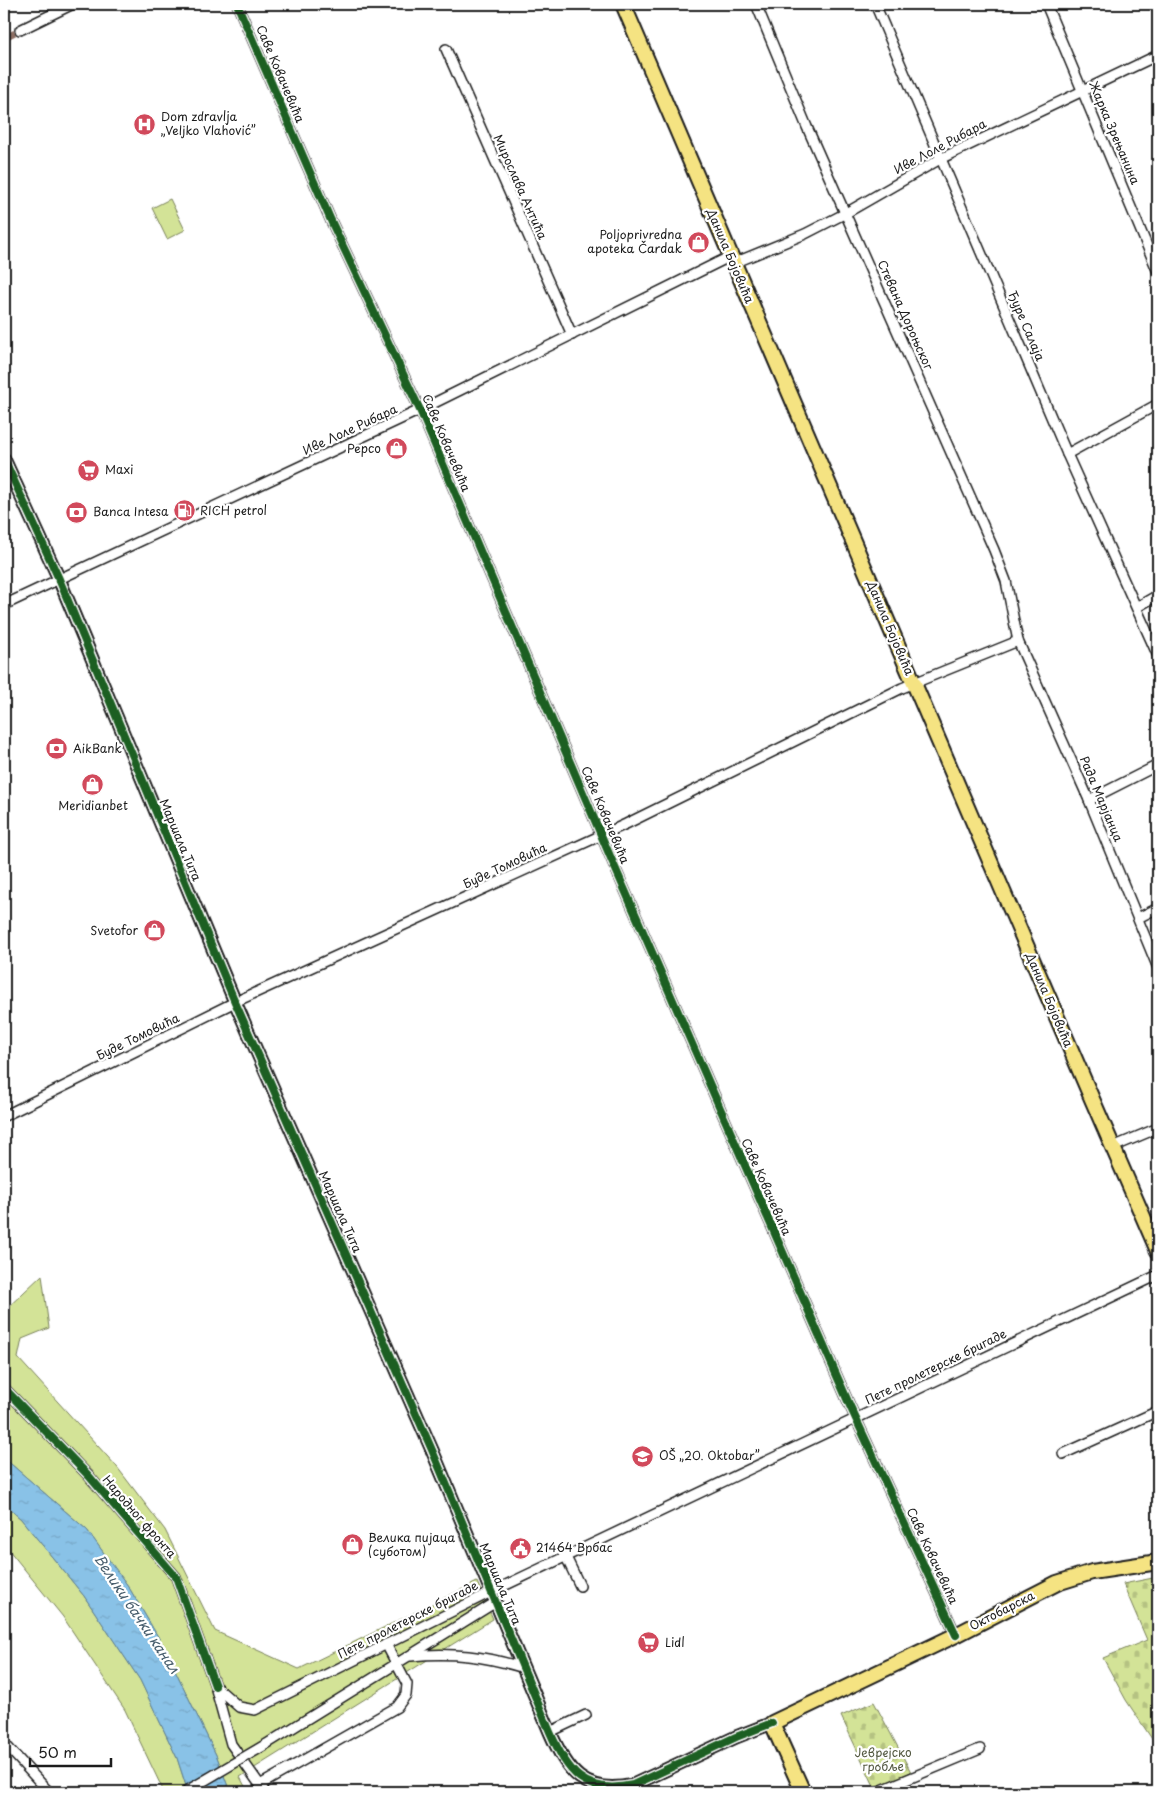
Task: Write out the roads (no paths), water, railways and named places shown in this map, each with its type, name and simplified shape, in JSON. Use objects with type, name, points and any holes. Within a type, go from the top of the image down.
[{"type":"main road","name":"Данила Бојовића","points":[[623,4],[1158,1251]]},
{"type":"main road","name":"Октобарска","points":[[772,1723],[956,1635],[1069,1578],[1092,1572],[1158,1562]]},
{"type":"main road","points":[[772,1723],[803,1792]]},
{"type":"street","points":[[20,30],[73,4]]},
{"type":"street","name":"Саве Ковачевића","points":[[237,4],[332,223],[420,410],[601,835],[856,1420],[956,1635]]},
{"type":"street","name":"Стевана Дороњског","points":[[756,4],[807,127],[994,550],[1006,581],[1018,641]]},
{"type":"street","name":"Ђуре Салаја","points":[[875,4],[1067,454],[1158,656]]},
{"type":"street","name":"Жарка Зрењанина","points":[[1046,4],[1158,272]]},
{"type":"street","name":"Мирослава Антића","points":[[446,49],[572,335]]},
{"type":"street","name":"Иве Лоле Рибара","points":[[4,605],[420,410],[572,335],[732,260],[805,234],[846,213],[940,159],[1158,54]]},
{"type":"street","points":[[1067,454],[1158,404]]},
{"type":"street","name":"Маршала Тита","points":[[4,458],[59,579],[235,1002],[432,1450],[565,1764],[575,1775],[589,1785],[610,1789],[633,1785],[736,1737],[772,1723]]},
{"type":"street","points":[[1137,607],[1158,595]]},
{"type":"street","name":"Буде Томовића","points":[[4,1116],[235,1002],[601,835],[913,683],[1018,641]]},
{"type":"street","name":"Рада Марјанца","points":[[1018,641],[1089,800],[1158,968]]},
{"type":"street","points":[[1089,800],[1158,765]]},
{"type":"street","points":[[1138,918],[1158,908]]},
{"type":"street","points":[[1113,1147],[1158,1128]]},
{"type":"street","name":"Пете пролетерске бригаде","points":[[215,1686],[239,1707],[255,1710],[386,1644],[494,1597],[566,1557],[1158,1275]]},
{"type":"street","name":"Народног фронта","points":[[4,1388],[88,1475],[176,1577],[215,1686],[231,1744],[262,1789]]},
{"type":"street","points":[[1063,1454],[1158,1411]]},
{"type":"street","points":[[566,1557],[580,1586]]},
{"type":"street","points":[[185,1792],[409,1656],[494,1597]]},
{"type":"street","points":[[262,1789],[397,1707],[406,1695],[407,1684],[386,1644]]},
{"type":"street","points":[[409,1656],[433,1654],[479,1656],[524,1668]]},
{"type":"street","points":[[550,1732],[586,1715]]},
{"type":"street","points":[[4,1743],[49,1792]]},
{"type":"street","points":[[877,1792],[980,1749]]},
{"type":"water","name":"Велики бачки канал","points":[[4,1458],[87,1530],[128,1586],[164,1647],[217,1757],[230,1792],[188,1792],[177,1758],[140,1680],[84,1596],[21,1519],[4,1504]]},
{"type":"place","name":"Dom zdravlja „Veljko Vlahović”","points":[[145,124]]},
{"type":"place","name":"Poljoprivredna apoteka Čardak","points":[[698,242]]},
{"type":"place","name":"Pepco","points":[[397,449]]},
{"type":"place","name":"Maxi","points":[[89,470]]},
{"type":"place","name":"RICH petrol","points":[[184,511]]},
{"type":"place","name":"Banca Intesa","points":[[77,512]]},
{"type":"place","name":"AikBank","points":[[57,749]]},
{"type":"place","name":"Meridianbet","points":[[93,785]]},
{"type":"place","name":"Svetofor","points":[[154,931]]},
{"type":"place","name":"OŠ „20. Oktobar”","points":[[643,1456]]},
{"type":"place","name":"Велика пијаца (суботом)","points":[[352,1545]]},
{"type":"place","name":"21464 Врбас","points":[[520,1548]]},
{"type":"place","name":"Lidl","points":[[649,1643]]},
{"type":"park label","name":"Јеврејско гробље","points":[[883,1760]]}]
